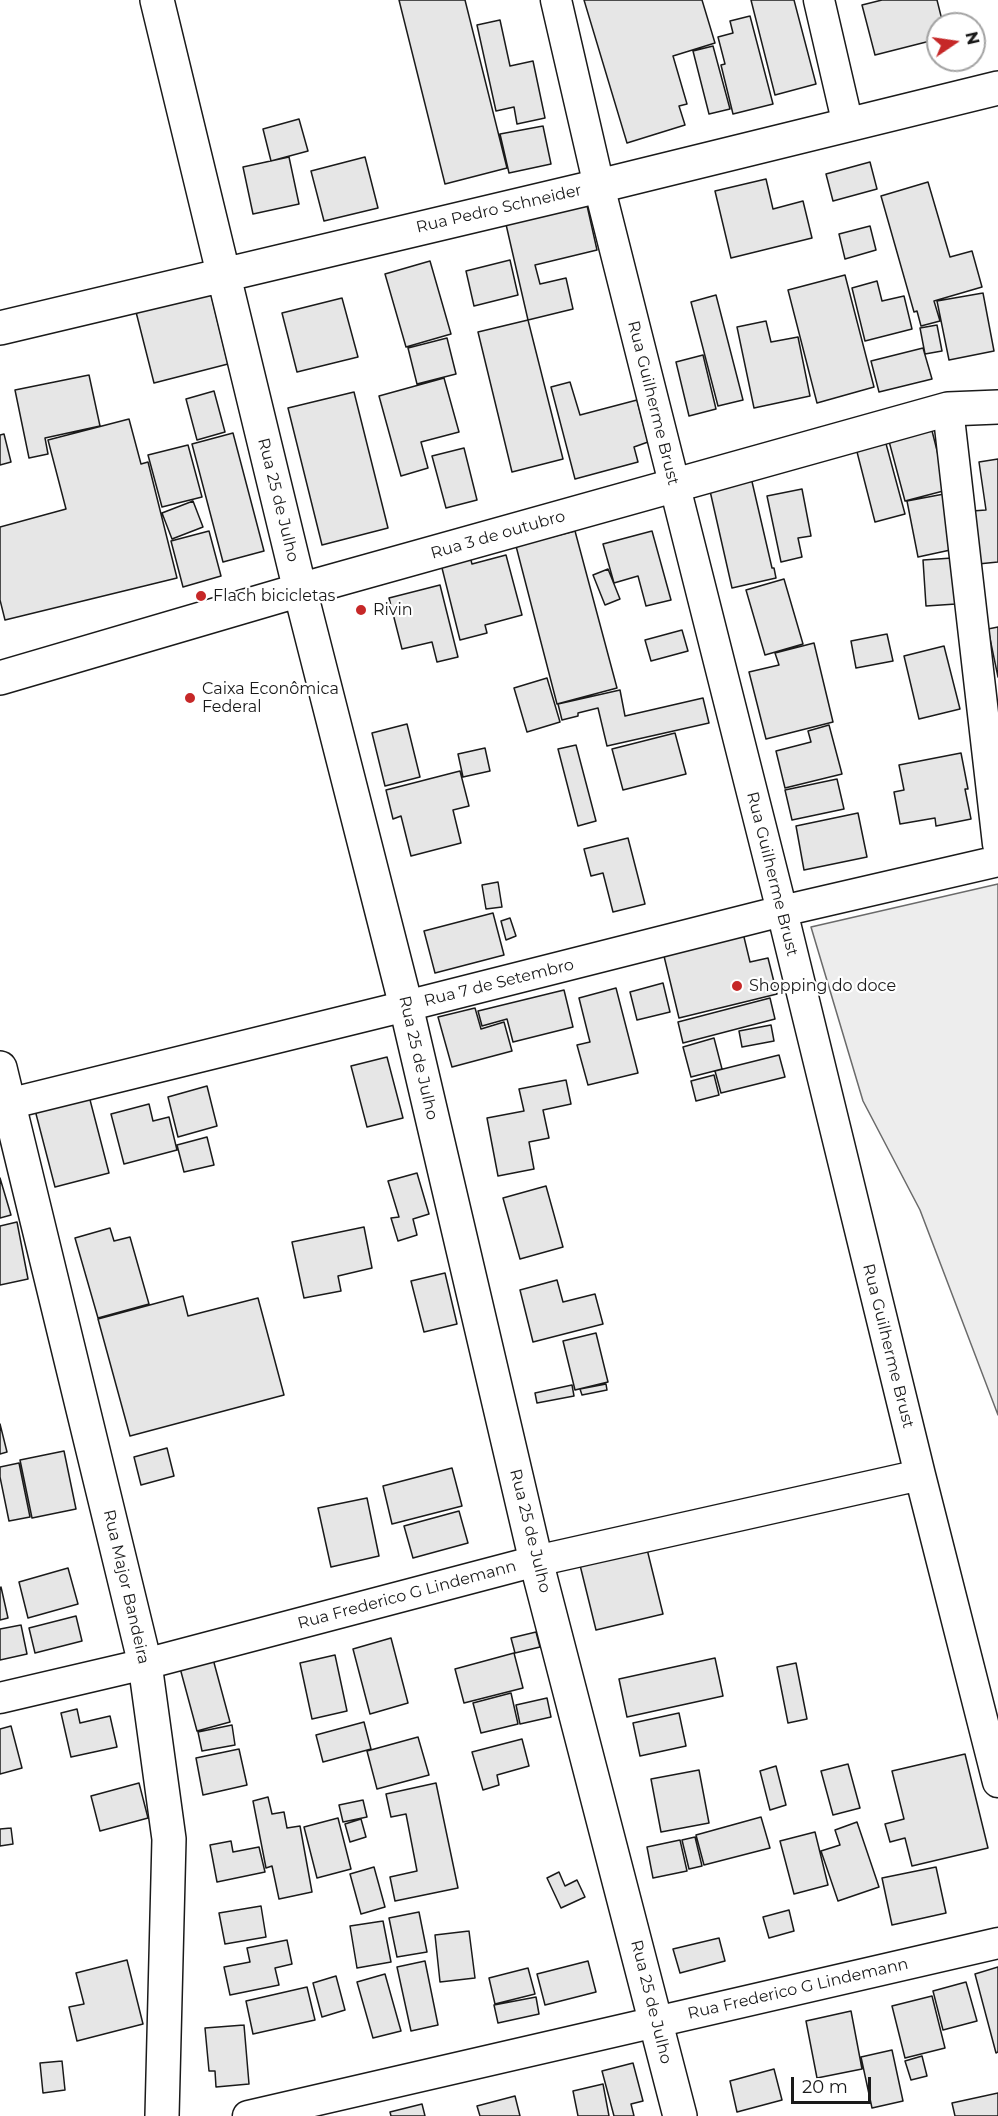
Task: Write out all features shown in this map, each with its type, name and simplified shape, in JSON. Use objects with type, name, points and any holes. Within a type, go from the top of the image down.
[{"type":"main road","name":"Rua 25 de Julho","points":[[157,0],[300,590],[406,1006],[536,1561],[680,2116]]},
{"type":"main road","name":"Rua Pedro Schneider","points":[[0,328],[599,186],[998,87]]},
{"type":"main road","name":"Rua 3 de outubro","points":[[0,678],[300,590],[948,409],[998,407]]},
{"type":"main road","name":"Rua Major Bandeira","points":[[0,1068],[5,1105],[145,1664],[169,1839],[162,2116]]},
{"type":"street","name":"Rua Guilherme Brust","points":[[556,0],[599,186],[998,1782]]},
{"type":"street","points":[[819,0],[848,125]]},
{"type":"street","points":[[948,409],[998,844]]},
{"type":"street","name":"Rua 7 de Setembro","points":[[5,1105],[782,911],[998,861]]},
{"type":"street","name":"Rua Frederico G Lindemann","points":[[0,1698],[145,1664],[536,1561],[920,1475]]},
{"type":"street","name":"Rua Frederico G Lindemann","points":[[248,2116],[998,1943]]},
{"type":"shaded area","points":[[998,884],[998,1415],[920,1210],[863,1101],[811,927]]},
{"type":"building","points":[[399,0],[465,0],[507,168],[445,184]]},
{"type":"building","points":[[584,0],[702,0],[715,43],[673,56],[687,104],[679,106],[685,125],[627,143]]},
{"type":"building","points":[[751,0],[794,0],[816,84],[775,95]]},
{"type":"building","points":[[882,0],[937,0],[940,12],[926,12],[926,42],[875,55],[862,5]]},
{"type":"building","points":[[750,16],[773,104],[733,114],[721,65],[725,64],[718,37],[733,33],[730,21]]},
{"type":"building","points":[[500,20],[510,66],[533,61],[545,118],[517,124],[514,107],[496,111],[477,25]]},
{"type":"building","points":[[713,46],[730,109],[709,114],[693,51]]},
{"type":"building","points":[[299,119],[308,151],[271,161],[263,129]]},
{"type":"building","points":[[543,126],[551,164],[509,173],[500,134]]},
{"type":"building","points":[[289,157],[299,204],[253,214],[243,167]]},
{"type":"building","points":[[365,157],[378,208],[324,221],[311,171]]},
{"type":"building","points":[[870,162],[877,189],[833,201],[826,174]]},
{"type":"building","points":[[766,179],[773,209],[803,201],[812,238],[731,258],[715,191]]},
{"type":"building","points":[[928,182],[950,257],[972,251],[982,287],[934,301],[940,321],[921,326],[917,311],[914,312],[881,196]]},
{"type":"building","points":[[586,201],[597,250],[535,265],[540,284],[566,278],[573,309],[528,320],[505,220]]},
{"type":"building","points":[[870,226],[876,250],[845,259],[839,234]]},
{"type":"building","points":[[510,260],[518,295],[474,306],[466,271]]},
{"type":"building","points":[[430,261],[451,334],[406,347],[385,274]]},
{"type":"building","points":[[845,275],[874,387],[817,403],[788,290]]},
{"type":"building","points":[[877,281],[882,301],[904,296],[912,329],[865,341],[852,288]]},
{"type":"building","points":[[209,286],[228,364],[154,383],[134,304]]},
{"type":"building","points":[[983,293],[994,351],[949,360],[937,301]]},
{"type":"building","points":[[716,295],[743,400],[718,406],[691,302]]},
{"type":"building","points":[[342,298],[358,357],[297,372],[282,313]]},
{"type":"building","points":[[528,320],[563,459],[512,472],[478,332]]},
{"type":"building","points":[[766,321],[771,342],[798,337],[810,396],[754,408],[737,327]]},
{"type":"building","points":[[937,325],[942,351],[925,354],[920,328]]},
{"type":"building","points":[[447,338],[456,374],[417,384],[408,348]]},
{"type":"building","points":[[923,348],[932,379],[879,392],[871,361]]},
{"type":"building","points":[[703,355],[716,409],[689,416],[676,362]]},
{"type":"building","points":[[89,375],[100,426],[45,438],[48,454],[29,458],[15,390]]},
{"type":"building","points":[[444,378],[459,432],[421,442],[428,468],[401,476],[379,396]]},
{"type":"building","points":[[570,382],[580,415],[637,400],[648,442],[634,447],[638,462],[575,479],[551,387]]},
{"type":"building","points":[[214,391],[225,432],[197,440],[186,399]]},
{"type":"building","points":[[354,392],[388,528],[322,545],[288,408]]},
{"type":"building","points":[[129,419],[141,464],[148,462],[177,578],[5,620],[0,600],[0,527],[66,509],[48,440]]},
{"type":"building","points":[[929,419],[947,490],[905,501],[886,430]]},
{"type":"building","points":[[233,433],[264,551],[223,562],[192,444]]},
{"type":"building","points":[[4,434],[11,462],[0,465],[0,435]]},
{"type":"building","points":[[885,440],[905,514],[875,522],[856,448]]},
{"type":"building","points":[[188,445],[202,497],[162,507],[148,455]]},
{"type":"building","points":[[464,448],[477,500],[446,508],[432,456]]},
{"type":"building","points":[[998,459],[998,562],[978,564],[972,511],[986,510],[979,462]]},
{"type":"building","points":[[750,473],[776,578],[732,588],[708,482]]},
{"type":"building","points":[[802,489],[811,536],[798,538],[802,557],[781,562],[767,496]]},
{"type":"building","points":[[944,494],[955,549],[918,557],[907,501]]},
{"type":"building","points":[[193,501],[203,527],[172,539],[162,513]]},
{"type":"building","points":[[209,531],[221,576],[183,587],[171,541]]},
{"type":"building","points":[[575,531],[617,688],[557,704],[516,546]]},
{"type":"building","points":[[652,531],[671,600],[646,606],[638,576],[614,583],[603,544]]},
{"type":"building","points":[[469,553],[472,564],[506,555],[522,615],[485,625],[487,633],[460,640],[440,560]]},
{"type":"building","points":[[952,558],[956,604],[926,606],[923,560]]},
{"type":"building","points":[[608,569],[620,599],[605,605],[593,575]]},
{"type":"building","points":[[784,579],[803,644],[765,655],[746,590]]},
{"type":"building","points":[[440,585],[458,657],[437,662],[432,642],[402,649],[389,598]]},
{"type":"building","points":[[998,627],[998,677],[988,629]]},
{"type":"building","points":[[682,630],[688,651],[651,661],[645,640]]},
{"type":"building","points":[[887,634],[893,661],[856,668],[851,641]]},
{"type":"building","points":[[814,643],[833,722],[766,739],[749,672],[779,665],[775,653]]},
{"type":"building","points":[[944,646],[960,709],[919,719],[904,656]]},
{"type":"building","points":[[547,678],[560,722],[527,732],[514,688]]},
{"type":"building","points":[[620,690],[625,716],[703,698],[709,723],[607,746],[598,708],[562,720],[558,704]]},
{"type":"building","points":[[407,724],[420,777],[385,786],[372,733]]},
{"type":"building","points":[[829,725],[842,774],[785,788],[776,751],[811,742],[808,731]]},
{"type":"building","points":[[675,733],[686,774],[623,790],[612,749]]},
{"type":"building","points":[[576,745],[596,821],[578,826],[558,749]]},
{"type":"building","points":[[485,748],[490,771],[463,777],[458,754]]},
{"type":"building","points":[[961,753],[971,819],[936,826],[935,818],[900,824],[894,792],[904,790],[899,765]]},
{"type":"building","points":[[460,771],[469,806],[453,810],[461,843],[411,856],[401,816],[393,819],[386,790]]},
{"type":"building","points":[[837,779],[844,809],[792,820],[785,790]]},
{"type":"building","points":[[858,813],[867,857],[804,870],[796,826]]},
{"type":"building","points":[[628,838],[645,904],[613,912],[603,873],[591,876],[584,849]]},
{"type":"building","points":[[498,882],[502,907],[486,909],[482,885]]},
{"type":"building","points":[[493,913],[504,955],[435,973],[424,931]]},
{"type":"building","points":[[510,918],[516,936],[506,940],[501,921]]},
{"type":"building","points":[[743,933],[750,962],[768,958],[777,994],[679,1018],[663,952]]},
{"type":"building","points":[[663,983],[670,1012],[637,1020],[630,992]]},
{"type":"building","points":[[616,988],[638,1073],[588,1085],[577,1045],[590,1042],[579,998]]},
{"type":"building","points":[[564,990],[573,1027],[513,1042],[507,1019],[482,1026],[478,1011]]},
{"type":"building","points":[[770,998],[775,1019],[683,1043],[678,1022]]},
{"type":"building","points":[[475,1008],[481,1029],[504,1022],[512,1051],[452,1067],[438,1017]]},
{"type":"building","points":[[771,1025],[774,1041],[742,1047],[739,1031]]},
{"type":"building","points":[[714,1038],[722,1069],[691,1077],[683,1047]]},
{"type":"building","points":[[779,1055],[785,1077],[721,1093],[715,1071]]},
{"type":"building","points":[[387,1057],[403,1118],[367,1127],[351,1066]]},
{"type":"building","points":[[714,1075],[719,1095],[696,1101],[691,1081]]},
{"type":"building","points":[[566,1080],[571,1104],[543,1110],[549,1138],[529,1142],[534,1169],[498,1176],[487,1118],[524,1111],[519,1089]]},
{"type":"building","points":[[207,1086],[217,1126],[178,1137],[168,1097]]},
{"type":"building","points":[[89,1096],[109,1173],[55,1187],[35,1110]]},
{"type":"building","points":[[149,1104],[153,1121],[169,1117],[177,1150],[124,1164],[111,1114]]},
{"type":"building","points":[[207,1137],[214,1165],[184,1172],[177,1145]]},
{"type":"building","points":[[417,1173],[429,1214],[413,1219],[417,1235],[398,1241],[391,1218],[399,1217],[388,1181]]},
{"type":"building","points":[[0,1178],[11,1215],[0,1218]]},
{"type":"building","points":[[546,1186],[563,1247],[520,1259],[503,1198]]},
{"type":"building","points":[[17,1222],[28,1279],[0,1285],[0,1226]]},
{"type":"building","points":[[364,1227],[372,1268],[338,1276],[341,1291],[304,1298],[292,1242]]},
{"type":"building","points":[[110,1228],[114,1241],[130,1237],[149,1304],[98,1318],[75,1238]]},
{"type":"building","points":[[445,1273],[457,1324],[424,1332],[411,1281]]},
{"type":"building","points":[[557,1280],[563,1302],[595,1294],[603,1324],[533,1342],[520,1290]]},
{"type":"building","points":[[183,1296],[188,1316],[258,1298],[284,1395],[130,1436],[98,1319]]},
{"type":"building","points":[[596,1333],[608,1382],[575,1390],[563,1341]]},
{"type":"building","points":[[606,1384],[607,1390],[582,1395],[580,1389]]},
{"type":"building","points":[[572,1385],[574,1396],[537,1403],[535,1393]]},
{"type":"building","points":[[0,1424],[7,1452],[0,1454]]},
{"type":"building","points":[[167,1448],[174,1476],[141,1485],[134,1457]]},
{"type":"building","points":[[64,1451],[76,1509],[32,1518],[20,1460]]},
{"type":"building","points":[[19,1463],[30,1517],[9,1521],[0,1467]]},
{"type":"building","points":[[452,1468],[462,1506],[392,1524],[383,1486]]},
{"type":"building","points":[[367,1498],[379,1556],[331,1567],[318,1508]]},
{"type":"building","points":[[459,1511],[468,1543],[413,1558],[404,1526]]},
{"type":"building","points":[[645,1541],[663,1614],[596,1630],[578,1557]]},
{"type":"building","points":[[68,1568],[78,1604],[28,1618],[19,1582]]},
{"type":"building","points":[[0,1588],[8,1618],[0,1620]]},
{"type":"building","points":[[76,1616],[82,1641],[35,1653],[29,1628]]},
{"type":"building","points":[[21,1625],[27,1654],[0,1660],[0,1629]]},
{"type":"building","points":[[536,1632],[540,1647],[515,1653],[511,1638]]},
{"type":"building","points":[[391,1638],[408,1703],[370,1714],[353,1649]]},
{"type":"building","points":[[514,1653],[523,1688],[464,1703],[455,1669]]},
{"type":"building","points":[[335,1655],[347,1711],[312,1719],[300,1663]]},
{"type":"building","points":[[715,1658],[723,1696],[627,1717],[619,1679]]},
{"type":"building","points":[[213,1659],[230,1722],[197,1731],[180,1668]]},
{"type":"building","points":[[796,1663],[807,1719],[788,1723],[777,1667]]},
{"type":"building","points":[[511,1693],[518,1724],[481,1733],[473,1703]]},
{"type":"building","points":[[547,1698],[551,1717],[520,1724],[516,1705]]},
{"type":"building","points":[[77,1709],[80,1723],[110,1716],[117,1747],[71,1757],[61,1713]]},
{"type":"building","points":[[679,1713],[686,1746],[640,1756],[633,1723]]},
{"type":"building","points":[[364,1722],[371,1749],[323,1762],[316,1735]]},
{"type":"building","points":[[232,1725],[235,1745],[202,1751],[198,1732]]},
{"type":"building","points":[[11,1726],[22,1768],[0,1774],[0,1729]]},
{"type":"building","points":[[418,1737],[429,1775],[377,1789],[367,1751]]},
{"type":"building","points":[[522,1739],[529,1766],[497,1775],[499,1785],[483,1790],[472,1752]]},
{"type":"building","points":[[239,1749],[247,1785],[203,1795],[196,1758]]},
{"type":"building","points":[[965,1754],[988,1848],[912,1866],[905,1838],[890,1842],[885,1824],[904,1819],[892,1771]]},
{"type":"building","points":[[848,1764],[860,1808],[833,1815],[821,1771]]},
{"type":"building","points":[[776,1766],[786,1805],[770,1810],[760,1771]]},
{"type":"building","points":[[699,1770],[709,1823],[661,1832],[651,1779]]},
{"type":"building","points":[[139,1783],[148,1818],[100,1831],[91,1796]]},
{"type":"building","points":[[436,1783],[458,1888],[395,1901],[390,1877],[417,1871],[406,1814],[391,1817],[386,1794]]},
{"type":"building","points":[[268,1797],[272,1814],[284,1812],[287,1828],[300,1826],[312,1892],[279,1899],[272,1866],[266,1868],[253,1801]]},
{"type":"building","points":[[363,1800],[367,1817],[343,1822],[339,1805]]},
{"type":"building","points":[[761,1817],[770,1848],[704,1865],[696,1835]]},
{"type":"building","points":[[338,1818],[351,1869],[317,1878],[304,1827]]},
{"type":"building","points":[[361,1819],[366,1837],[350,1842],[345,1824]]},
{"type":"building","points":[[857,1822],[879,1887],[838,1901],[821,1851],[840,1845],[835,1830]]},
{"type":"building","points":[[11,1828],[13,1844],[0,1846],[0,1829]]},
{"type":"building","points":[[815,1832],[828,1885],[794,1894],[780,1841]]},
{"type":"building","points":[[695,1837],[702,1866],[689,1869],[682,1840]]},
{"type":"building","points":[[680,1840],[687,1871],[653,1878],[647,1847]]},
{"type":"building","points":[[231,1841],[233,1852],[259,1847],[265,1872],[217,1882],[210,1845]]},
{"type":"building","points":[[374,1867],[385,1907],[361,1914],[350,1874]]},
{"type":"building","points":[[936,1867],[946,1913],[892,1925],[882,1878]]},
{"type":"building","points":[[559,1872],[565,1886],[577,1880],[585,1897],[561,1908],[547,1878]]},
{"type":"building","points":[[261,1906],[266,1937],[225,1944],[219,1913]]},
{"type":"building","points":[[789,1910],[794,1931],[769,1938],[763,1917]]},
{"type":"building","points":[[419,1912],[427,1952],[397,1957],[389,1918]]},
{"type":"building","points":[[383,1921],[391,1962],[357,1968],[350,1926]]},
{"type":"building","points":[[469,1931],[475,1978],[440,1982],[435,1935]]},
{"type":"building","points":[[719,1938],[725,1961],[680,1973],[673,1949]]},
{"type":"building","points":[[287,1940],[292,1964],[275,1968],[279,1985],[230,1995],[224,1967],[250,1962],[247,1948]]},
{"type":"building","points":[[127,1960],[143,2024],[77,2041],[69,2007],[84,2004],[76,1973]]},
{"type":"building","points":[[425,1961],[438,2025],[411,2031],[397,1967]]},
{"type":"building","points":[[588,1961],[596,1992],[545,2005],[537,1974]]},
{"type":"building","points":[[998,1967],[998,2052],[996,2053],[975,1974]]},
{"type":"building","points":[[528,1968],[535,1994],[495,2004],[489,1978]]},
{"type":"building","points":[[385,1974],[401,2031],[373,2038],[357,1982]]},
{"type":"building","points":[[336,1976],[345,2010],[322,2017],[313,1983]]},
{"type":"building","points":[[966,1982],[977,2021],[943,2030],[933,1991]]},
{"type":"building","points":[[307,1987],[315,2020],[253,2034],[246,2001]]},
{"type":"building","points":[[932,1996],[945,2048],[905,2058],[892,2006]]},
{"type":"building","points":[[536,1997],[539,2014],[498,2023],[494,2005]]},
{"type":"building","points":[[851,2011],[862,2069],[817,2078],[806,2021]]},
{"type":"building","points":[[244,2025],[249,2084],[216,2087],[215,2071],[209,2071],[205,2028]]},
{"type":"building","points":[[892,2050],[903,2101],[872,2108],[861,2057]]},
{"type":"building","points":[[922,2056],[927,2076],[911,2080],[905,2061]]},
{"type":"building","points":[[62,2061],[65,2090],[43,2093],[40,2063]]},
{"type":"building","points":[[633,2063],[643,2101],[631,2104],[634,2116],[614,2116],[602,2071]]},
{"type":"building","points":[[774,2069],[782,2100],[737,2112],[730,2081]]},
{"type":"building","points":[[603,2084],[609,2116],[578,2116],[573,2091]]},
{"type":"building","points":[[998,2093],[998,2116],[955,2116],[952,2103]]},
{"type":"building","points":[[515,2096],[520,2116],[480,2116],[477,2106]]},
{"type":"building","points":[[422,2104],[425,2116],[391,2116],[390,2112]]},
{"type":"place","name":"Flach bicicletas","points":[[201,596]]},
{"type":"place","name":"Rivin","points":[[361,610]]},
{"type":"place","name":"Caixa Econômica Federal","points":[[190,698]]},
{"type":"place","name":"Shopping do doce","points":[[737,986]]}]
